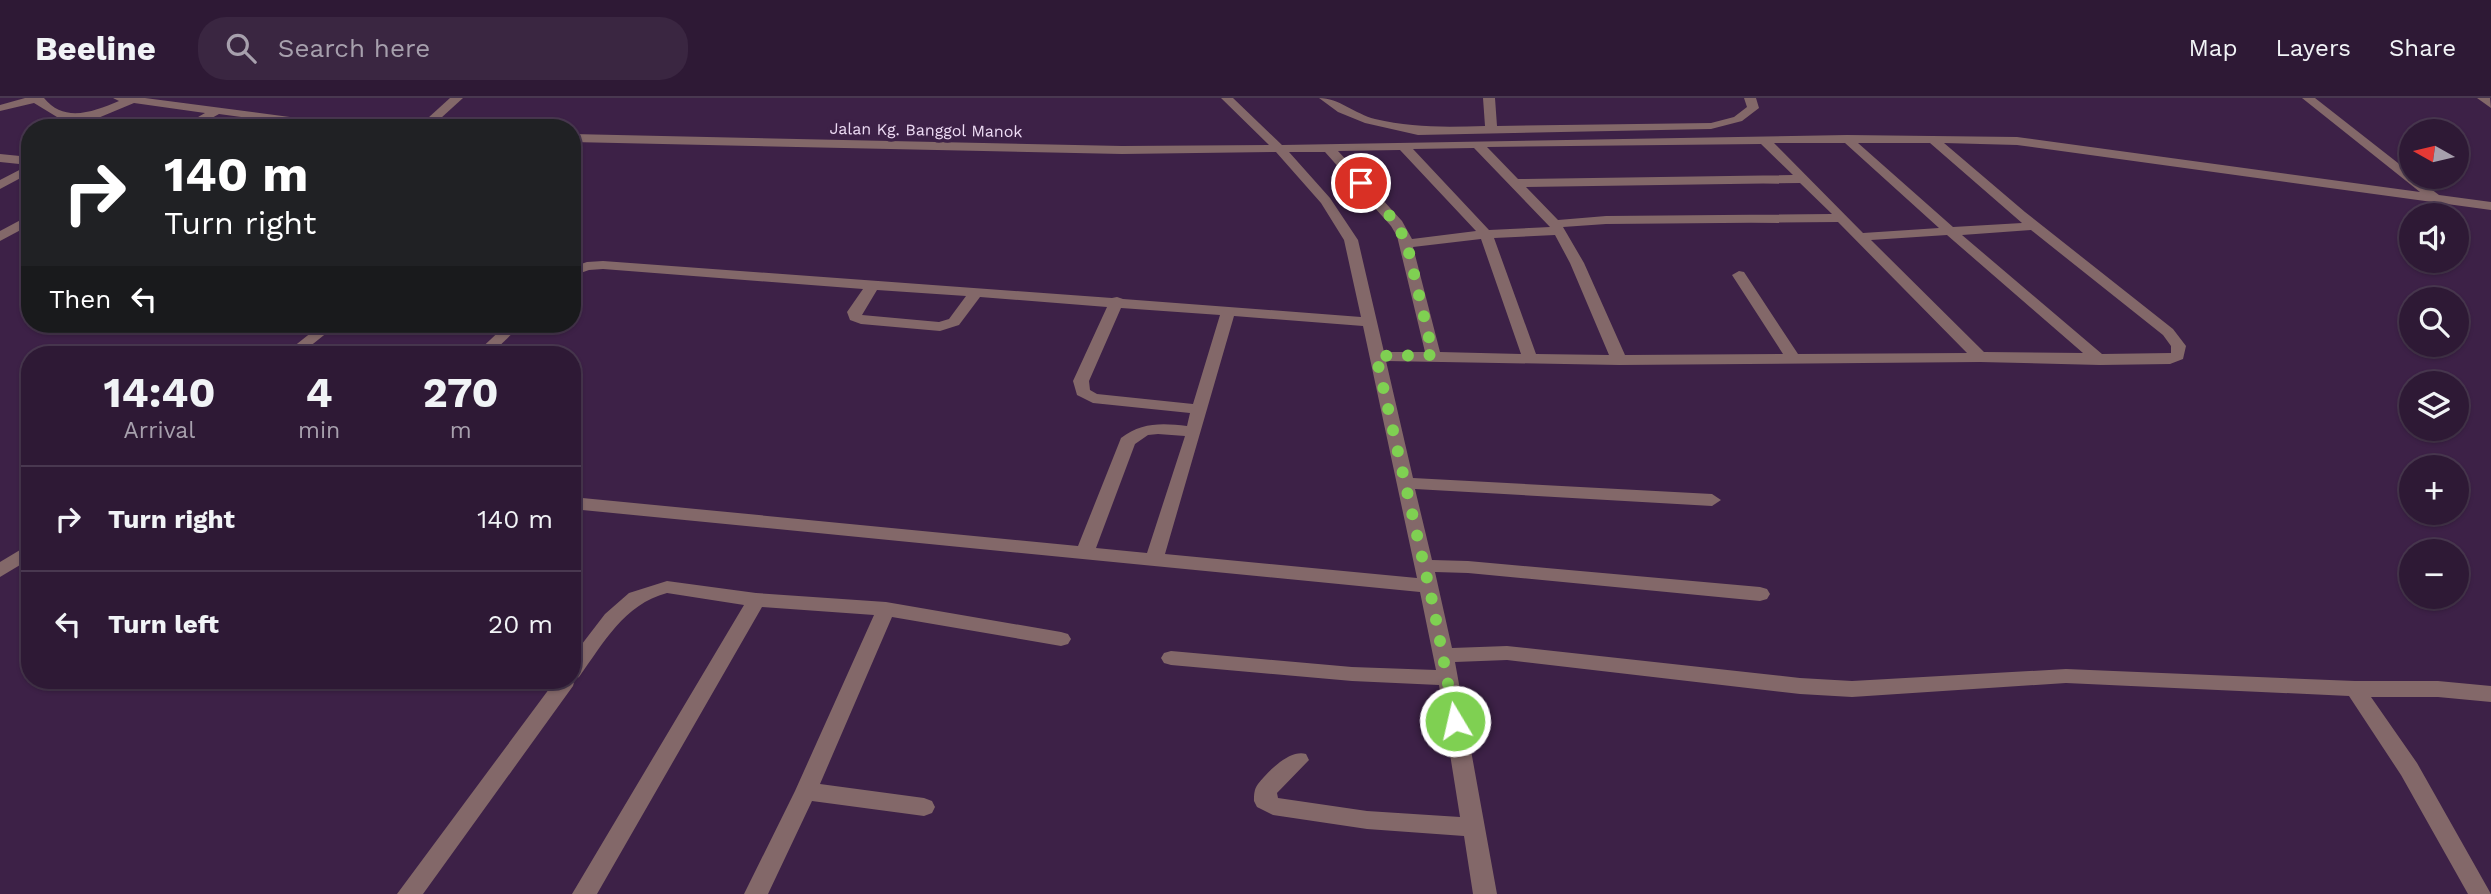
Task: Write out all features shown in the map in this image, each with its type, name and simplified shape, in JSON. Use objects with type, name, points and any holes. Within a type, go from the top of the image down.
[{"type":"street","points":[[0,108],[37,98],[57,115],[72,118],[92,116],[132,100]]},
{"type":"street","points":[[119,98],[152,100],[284,119]]},
{"type":"street","points":[[433,119],[457,98]]},
{"type":"street","points":[[1227,98],[1321,194],[1338,216],[1351,240],[1444,655],[1485,894]]},
{"type":"street","points":[[1325,98],[1355,116],[1385,126],[1418,131],[1711,126],[1738,119],[1753,108],[1750,98]]},
{"type":"street","points":[[1489,98],[1492,130]]},
{"type":"street","points":[[2308,98],[2439,201]]},
{"type":"street","points":[[2483,98],[2491,105]]},
{"type":"street","points":[[202,119],[218,110]]},
{"type":"street","name":"Jalan Kg. Banggol Manok","points":[[581,138],[1122,150],[1847,139],[2017,141],[2439,201],[2491,206]]},
{"type":"street","points":[[1847,139],[1950,232],[2100,360]]},
{"type":"street","points":[[1376,356],[1619,360],[1980,356],[2100,360],[2171,359],[2178,356],[2179,346],[2168,332],[2034,226],[1933,139]]},
{"type":"street","points":[[1764,140],[1980,356]]},
{"type":"street","points":[[1477,144],[1557,227],[1577,263],[1619,360]]},
{"type":"street","points":[[1403,146],[1486,234],[1530,358]]},
{"type":"street","points":[[1328,148],[1397,224],[1407,244],[1433,355]]},
{"type":"street","points":[[0,158],[21,160]]},
{"type":"street","points":[[0,185],[21,173]]},
{"type":"street","points":[[1514,183],[1804,179]]},
{"type":"street","points":[[1407,244],[1606,220],[1841,218]]},
{"type":"street","points":[[0,237],[21,224]]},
{"type":"street","points":[[1860,237],[2034,226]]},
{"type":"street","points":[[581,268],[603,265],[1370,322]]},
{"type":"street","points":[[1739,275],[1794,359]]},
{"type":"street","points":[[873,285],[854,312],[855,317],[940,327],[954,322],[977,292]]},
{"type":"street","points":[[1117,302],[1081,381],[1083,392],[1093,398],[1199,409]]},
{"type":"street","points":[[1155,558],[1228,310]]},
{"type":"street","points":[[302,346],[319,333]]},
{"type":"street","points":[[491,346],[505,333]]},
{"type":"street","points":[[1085,552],[1127,442],[1138,433],[1152,429],[1194,432]]},
{"type":"street","points":[[1407,483],[1712,500]]},
{"type":"street","points":[[581,504],[1429,586]]},
{"type":"street","points":[[0,571],[21,556]]},
{"type":"street","points":[[1423,566],[1468,567],[1760,594]]},
{"type":"street","points":[[581,660],[620,608],[645,593],[667,587],[756,600],[886,609],[1062,639]]},
{"type":"street","points":[[584,894],[756,600]]},
{"type":"street","points":[[756,894],[806,791],[886,609]]},
{"type":"street","points":[[1444,655],[1507,653],[1800,686],[1852,689],[1890,689],[2066,677],[2355,689],[2438,689],[2491,694]]},
{"type":"street","points":[[1171,658],[1352,674],[1448,678]]},
{"type":"street","points":[[409,894],[560,689]]},
{"type":"street","points":[[2355,689],[2409,769],[2480,894]]},
{"type":"street","points":[[1298,760],[1266,790],[1265,801],[1272,806],[1367,820],[1474,827]]},
{"type":"street","points":[[806,791],[924,807]]},
{"type":"route","points":[[1361,183],[1397,224],[1404,236],[1433,355],[1376,356],[1407,483],[1444,655],[1455,721]]}]
